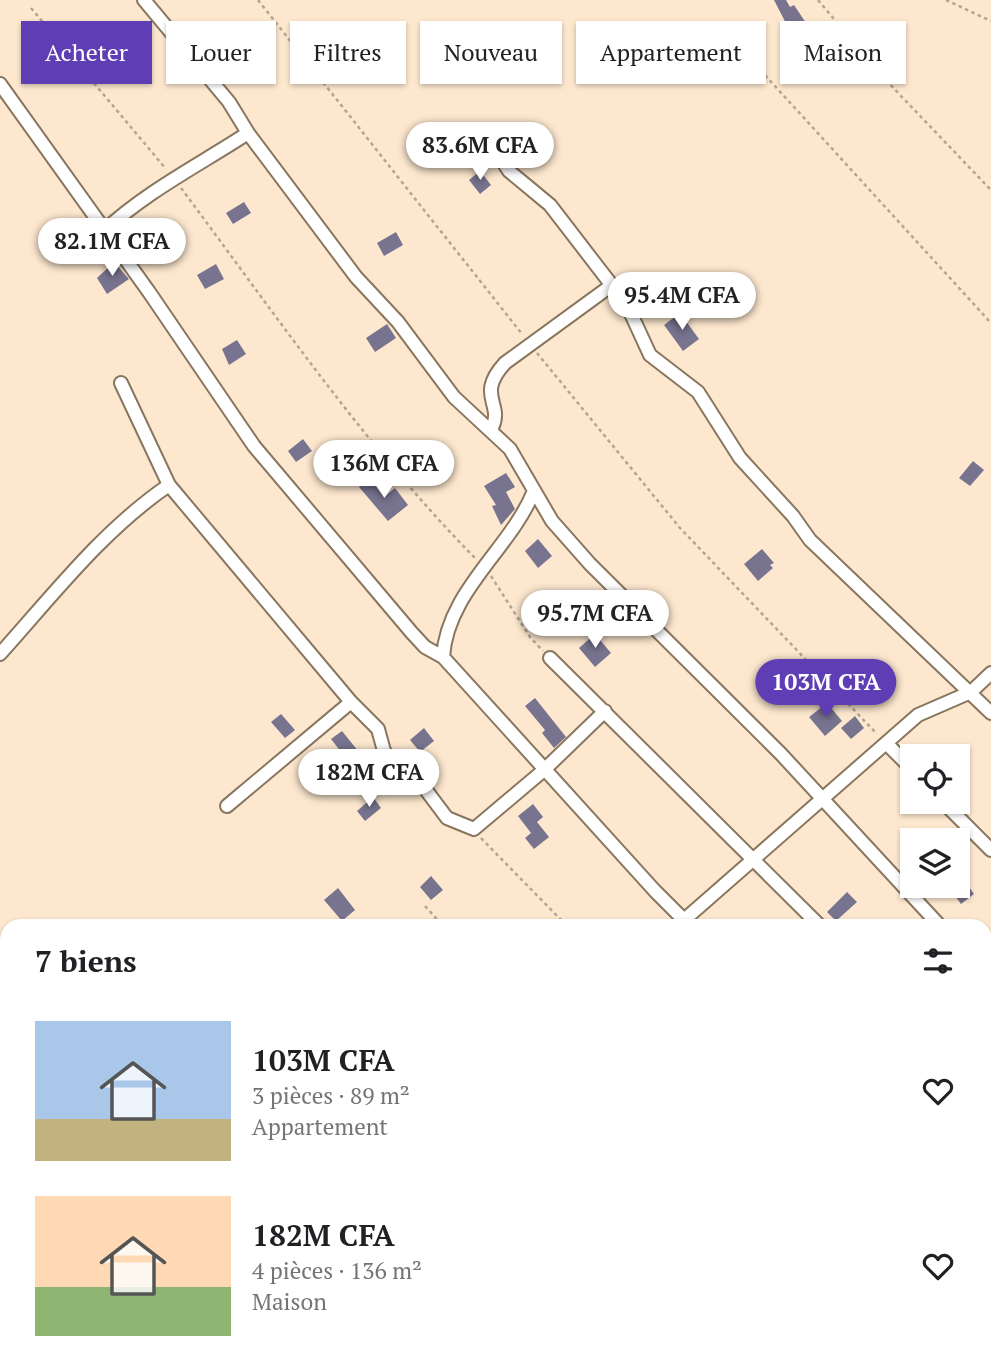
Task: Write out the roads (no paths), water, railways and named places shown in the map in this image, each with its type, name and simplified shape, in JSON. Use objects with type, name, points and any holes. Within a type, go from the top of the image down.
[{"type":"street","points":[[144,0],[229,102],[248,133],[356,277],[398,322],[454,397],[492,428],[510,449],[552,522],[590,564],[822,797],[934,919]]},
{"type":"street","points":[[0,84],[254,446],[412,634],[425,647],[443,657],[683,919]]},
{"type":"street","points":[[492,130],[498,152],[509,171],[550,205],[612,285],[626,305],[650,355],[698,392],[740,458],[793,516],[810,540],[991,713]]},
{"type":"street","points":[[104,231],[133,204],[248,133]]},
{"type":"street","points":[[492,428],[496,412],[489,389],[494,375],[505,363],[612,285]]},
{"type":"street","points":[[121,383],[169,485],[351,702],[378,729],[384,751],[392,761],[423,786],[447,818],[474,829],[544,770],[605,710]]},
{"type":"street","points":[[0,654],[106,536],[141,504],[169,485]]},
{"type":"street","points":[[443,657],[444,642],[454,613],[511,533],[533,493]]},
{"type":"street","points":[[550,658],[813,919]]},
{"type":"street","points":[[691,919],[822,797],[918,715],[971,692],[991,673]]},
{"type":"street","points":[[227,806],[351,702]]},
{"type":"street","points":[[887,744],[900,757]]},
{"type":"street","points":[[955,814],[991,850]]}]
